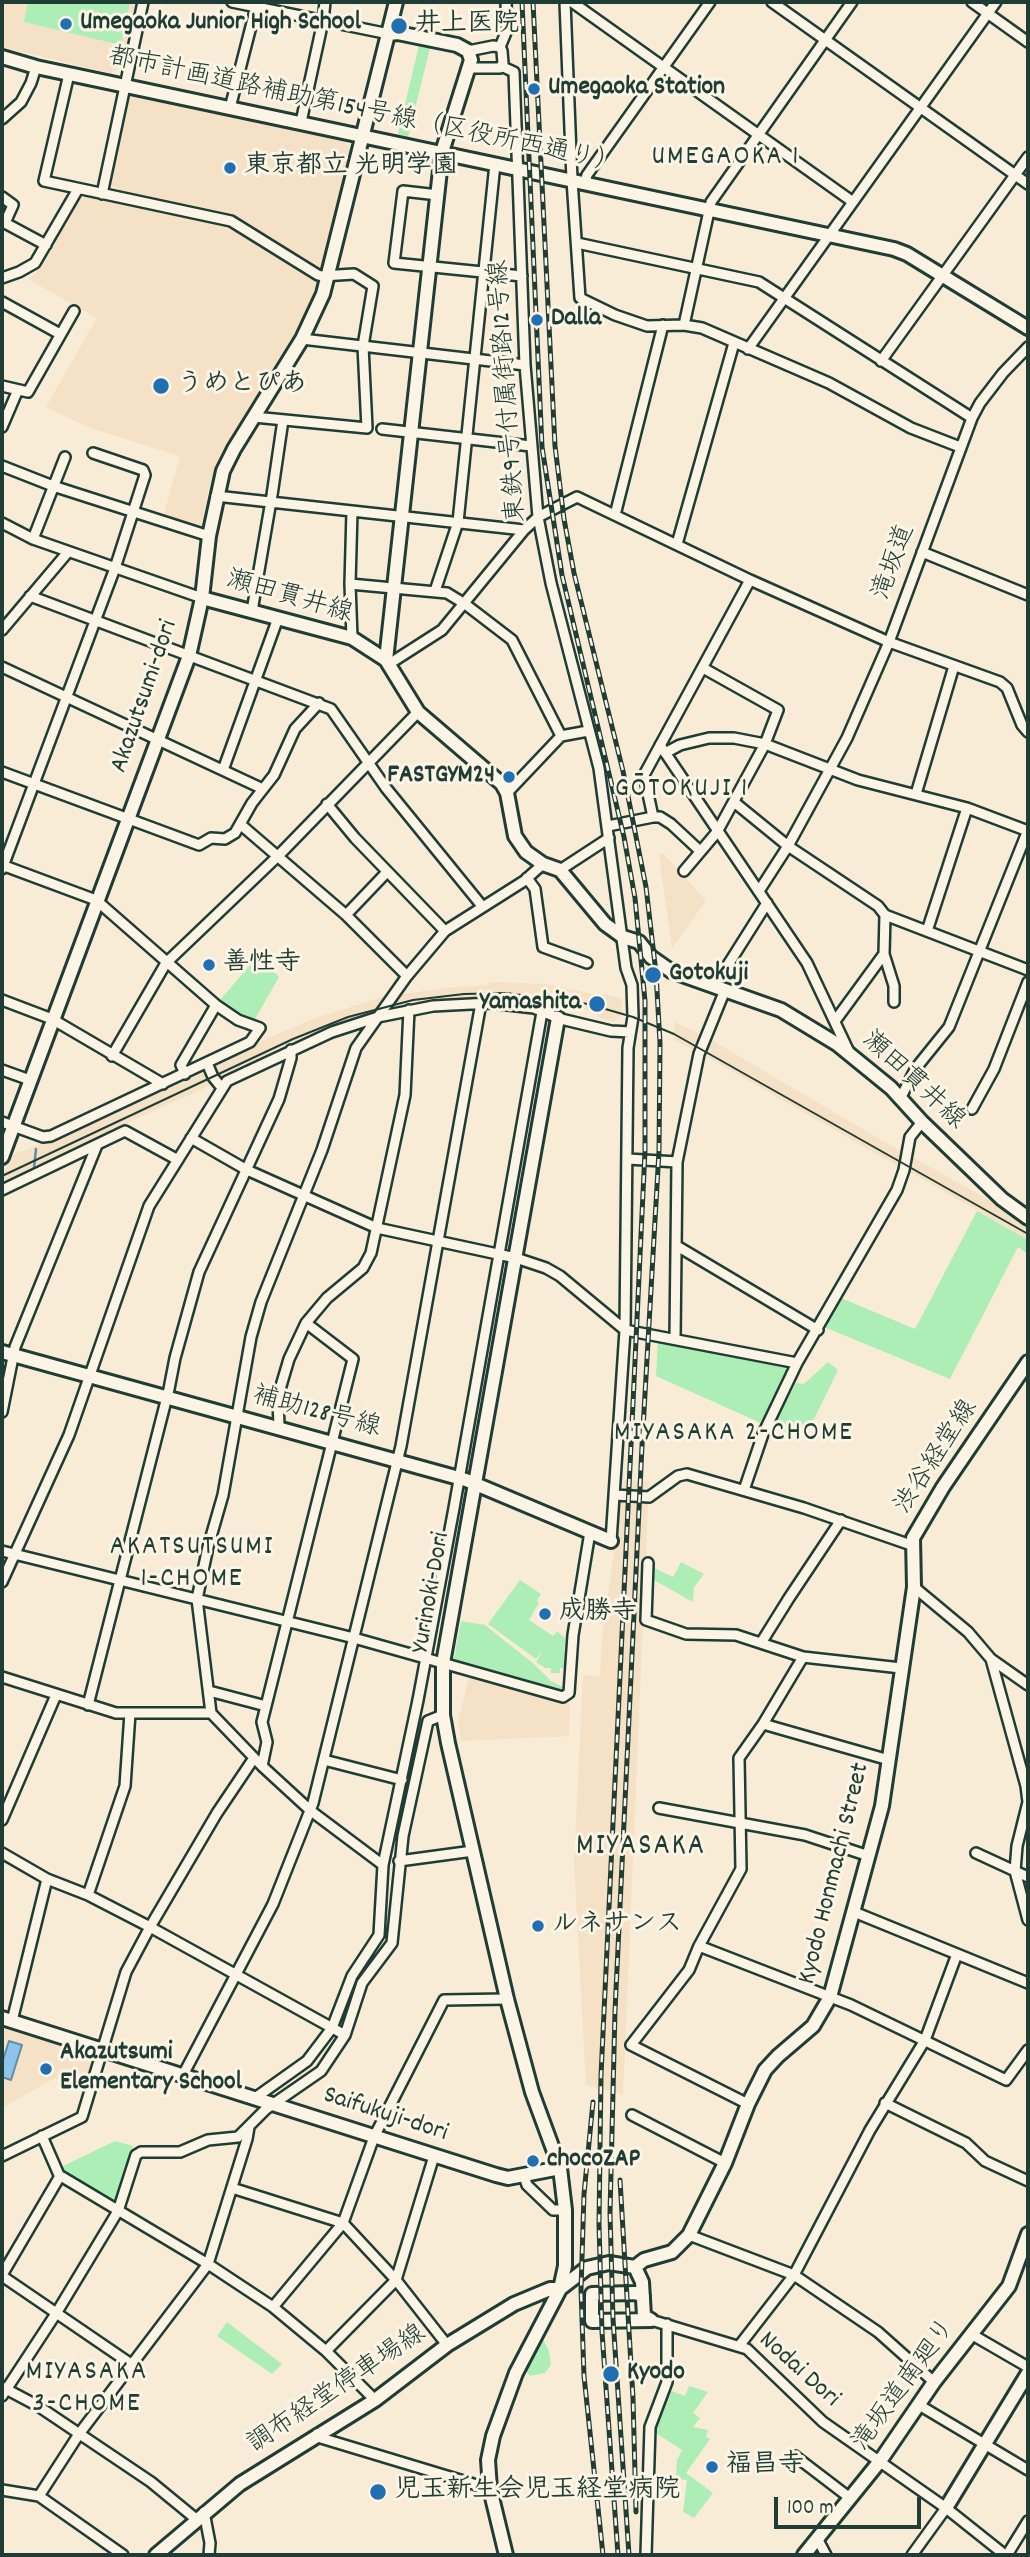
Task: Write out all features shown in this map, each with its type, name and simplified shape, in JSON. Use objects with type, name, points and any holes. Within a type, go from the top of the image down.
[{"type":"street","points":[[102,194],[143,2]]},
{"type":"street","points":[[232,2],[457,45],[471,56],[470,68],[442,152],[388,662]]},
{"type":"street","points":[[301,122],[325,2]]},
{"type":"street","name":"Akazutsumi-dori","points":[[2,1157],[5,1127],[30,1080],[189,656],[202,598],[216,496],[227,460],[302,339],[318,306],[396,2]]},
{"type":"street","points":[[470,68],[501,66],[503,58],[500,47],[507,30],[506,2]]},
{"type":"street","points":[[565,2],[579,181],[577,243],[580,298],[615,315],[647,326],[684,325],[702,328],[829,383],[911,428],[960,447]]},
{"type":"street","points":[[572,2],[853,202]]},
{"type":"street","points":[[579,181],[587,175],[710,2]]},
{"type":"street","points":[[772,2],[1028,184]]},
{"type":"street","points":[[684,325],[709,209],[715,195],[852,2]]},
{"type":"street","points":[[972,2],[1028,42]]},
{"type":"street","points":[[748,349],[996,2]]},
{"type":"street","points":[[230,108],[256,7]]},
{"type":"street","points":[[468,51],[500,47]]},
{"type":"street","name":"都市計画道路補助第154号線（区役所西通り）","points":[[2,57],[36,67],[899,250],[1028,328]]},
{"type":"street","name":"東鉄9号付属街路12号線","points":[[501,66],[514,72],[525,365],[538,517],[551,583],[598,768],[626,968],[632,985],[625,1329],[611,1541]]},
{"type":"street","points":[[2,120],[21,102],[36,67]]},
{"type":"street","points":[[69,74],[44,181],[231,221],[318,275],[354,274],[373,286],[363,346],[367,428],[254,417]]},
{"type":"street","points":[[881,361],[1028,157]]},
{"type":"street","points":[[435,592],[458,522],[495,164]]},
{"type":"street","points":[[2,278],[35,262],[78,190]]},
{"type":"street","points":[[438,195],[403,191],[394,262],[522,276]]},
{"type":"street","points":[[2,197],[13,205],[5,223],[46,245]]},
{"type":"street","points":[[577,243],[759,282],[972,418]]},
{"type":"street","points":[[2,302],[60,334]]},
{"type":"street","points":[[2,386],[28,392],[74,311]]},
{"type":"street","points":[[615,515],[663,325]]},
{"type":"street","points":[[302,339],[525,365]]},
{"type":"street","points":[[677,544],[734,343]]},
{"type":"street","name":"滝坂道","points":[[1028,347],[1003,373],[972,418],[889,642],[1000,682],[1007,688],[1022,725],[1028,732]]},
{"type":"street","points":[[2,427],[17,391]]},
{"type":"street","points":[[252,611],[283,420]]},
{"type":"street","points":[[382,429],[531,446]]},
{"type":"street","points":[[5,1127],[47,1137],[250,1042],[260,1028],[237,1020],[216,1005],[96,900],[2,867],[115,568],[145,475],[143,470],[93,453]]},
{"type":"street","points":[[33,539],[65,457]]},
{"type":"street","points":[[2,466],[53,486],[209,536]]},
{"type":"street","points":[[216,496],[524,530]]},
{"type":"street","points":[[388,662],[443,630],[524,530],[538,517],[577,496],[750,580],[889,642],[832,768],[759,891]]},
{"type":"street","points":[[352,511],[352,638]]},
{"type":"street","points":[[2,523],[33,539],[202,598]]},
{"type":"street","points":[[2,630],[68,552]]},
{"type":"street","points":[[922,552],[1028,595]]},
{"type":"street","points":[[653,817],[644,775],[662,749],[750,580]]},
{"type":"street","points":[[350,584],[447,593],[465,604],[512,640],[561,736]]},
{"type":"street","points":[[30,596],[331,709],[393,797],[482,906]]},
{"type":"street","name":"瀬田貫井線","points":[[202,598],[352,638],[388,662],[418,712],[502,784],[507,793]]},
{"type":"street","points":[[223,770],[278,618]]},
{"type":"street","points":[[916,794],[954,666]]},
{"type":"street","points":[[2,667],[263,789]]},
{"type":"street","points":[[684,871],[717,832],[765,744],[778,710],[703,668]]},
{"type":"street","points":[[2,772],[199,845],[211,838],[225,839],[235,833],[274,775],[295,729],[319,703]]},
{"type":"street","points":[[111,1056],[166,963],[279,855],[418,712]]},
{"type":"street","points":[[588,731],[561,736],[507,793],[515,836],[526,852],[543,864],[560,870],[605,924],[623,937]]},
{"type":"street","points":[[662,749],[709,738],[734,738],[765,744],[858,780],[967,808],[1028,831],[949,1027],[916,1069],[901,1097]]},
{"type":"street","points":[[662,749],[807,963],[849,1052]]},
{"type":"street","points":[[734,802],[788,846],[878,906],[885,915],[1028,970]]},
{"type":"street","points":[[327,804],[387,872],[445,931]]},
{"type":"street","points":[[927,931],[967,808]]},
{"type":"street","points":[[608,826],[660,817],[699,851]]},
{"type":"street","points":[[240,824],[346,915],[407,976]]},
{"type":"street","points":[[560,870],[609,838]]},
{"type":"street","points":[[383,1865],[311,1811],[261,1766],[211,1713],[197,1599],[223,1495],[251,1337],[261,1302],[322,1150],[356,1048],[407,976],[445,931],[527,878],[543,864]]},
{"type":"street","points":[[346,915],[387,872]]},
{"type":"street","points":[[527,878],[535,889],[543,947],[587,963]]},
{"type":"street","points":[[676,1338],[677,1162],[699,1054],[720,988],[767,903]]},
{"type":"street","points":[[885,915],[884,954],[894,986],[894,1002]]},
{"type":"street","name":"瀬田貫井線","points":[[623,937],[639,942],[651,957],[671,971],[790,1015],[849,1052],[901,1097],[922,1122],[1002,1199],[1028,1218]]},
{"type":"street","points":[[835,1021],[884,954]]},
{"type":"street","points":[[972,1109],[993,1069],[1028,982]]},
{"type":"street","points":[[2,1000],[52,1019],[111,1056],[163,1084]]},
{"type":"street","points":[[2,1582],[57,1463],[149,1206],[227,1081],[332,1032],[378,1017],[454,1004],[481,1003],[534,1008],[558,1018],[611,1031],[630,1032]]},
{"type":"street","points":[[183,2075],[273,1904],[311,1811],[398,1460],[481,1003]]},
{"type":"street","points":[[185,1074],[181,1065],[216,1005]]},
{"type":"street","points":[[279,1427],[278,1396],[289,1359],[306,1323],[327,1298],[363,1268],[371,1253],[405,1095],[409,1010]]},
{"type":"street","points":[[255,2098],[307,2061],[332,2028],[352,1976],[379,1935],[383,1865],[426,1658],[542,1012]]},
{"type":"street","name":"Yurinoki-Dori","points":[[558,1018],[443,1663],[443,1715],[507,1999],[532,2092],[560,2168]]},
{"type":"street","points":[[88,1705],[199,1272],[279,1099],[291,1050]]},
{"type":"street","points":[[207,1063],[222,1088]]},
{"type":"street","points":[[2,1070],[30,1080]]},
{"type":"street","points":[[744,1490],[763,1434],[797,1363],[898,1190],[905,1170],[910,1138],[922,1122]]},
{"type":"street","points":[[2,1189],[125,1131],[178,1160]]},
{"type":"street","points":[[191,1138],[247,1170],[377,1228],[516,1258],[560,1276],[625,1329],[797,1363]]},
{"type":"street","points":[[2,1412],[8,1354],[15,1347],[97,1145]]},
{"type":"street","points":[[628,1159],[677,1162]]},
{"type":"street","points":[[677,1246],[818,1330]]},
{"type":"street","points":[[261,1766],[267,1747],[262,1722],[353,1360],[306,1323]]},
{"type":"street","name":"補助128号線","points":[[8,1354],[476,1483],[611,1541]]},
{"type":"street","name":"渋谷経堂線","points":[[914,1587],[911,1545],[913,1538],[943,1487],[1028,1362]]},
{"type":"street","points":[[615,1495],[649,1497],[678,1476],[687,1474],[841,1520],[911,1545]]},
{"type":"street","points":[[761,1643],[841,1520]]},
{"type":"street","points":[[2,1551],[354,1638],[563,1698],[569,1693],[573,1635],[590,1532]]},
{"type":"street","points":[[648,1563],[646,1620],[686,1634],[736,1635],[803,1657],[901,1668]]},
{"type":"street","points":[[914,1587],[968,1632],[991,1659],[1028,1685]]},
{"type":"street","name":"Kyodo Honmachi Street","points":[[635,2267],[644,2260],[672,2252],[689,2235],[725,2163],[748,2104],[765,2070],[814,2026],[830,1997],[882,1806],[914,1587]]},
{"type":"street","points":[[748,2104],[631,2045],[689,1970],[741,1869],[739,1758],[803,1657]]},
{"type":"street","points":[[991,1659],[1028,1802],[1017,1846],[1015,1871],[1028,1920]]},
{"type":"street","points":[[2,1677],[116,1713],[211,1713]]},
{"type":"street","points":[[209,1691],[266,1706]]},
{"type":"street","points":[[2,1820],[56,1695]]},
{"type":"street","points":[[88,1895],[125,1786],[130,1713]]},
{"type":"street","points":[[209,2555],[210,2543],[200,2515],[38,2406],[3,2391],[57,2312],[118,2211],[136,2155],[141,2152],[180,2152],[208,2140],[232,2139],[249,2127],[265,2109],[321,2071],[345,2035],[362,1983],[392,1943],[399,1861],[428,1721],[443,1715]]},
{"type":"street","points":[[763,1724],[889,1760]]},
{"type":"street","points":[[2,2156],[82,2117],[126,1972],[217,1813],[254,1758]]},
{"type":"street","points":[[324,1760],[402,1780]]},
{"type":"street","points":[[659,1808],[805,1835],[869,1856]]},
{"type":"street","points":[[399,1861],[473,1851]]},
{"type":"street","points":[[2,1853],[47,1879],[88,1895],[150,1927],[345,2035]]},
{"type":"street","points":[[976,1853],[1028,1877]]},
{"type":"street","points":[[7,2019],[47,1879]]},
{"type":"street","points":[[854,1912],[1028,1983]]},
{"type":"street","points":[[699,1946],[830,1997],[1006,2080],[1028,2050]]},
{"type":"street","points":[[739,2346],[794,2275],[885,2103],[925,2040],[957,1954]]},
{"type":"street","points":[[273,2308],[343,2223],[374,2137],[444,2000],[507,1999]]},
{"type":"street","name":"Saifukuji-dori","points":[[7,2019],[508,2178],[560,2168]]},
{"type":"street","points":[[885,2103],[966,2143],[985,2161],[1028,2181]]},
{"type":"street","points":[[632,2115],[725,2163]]},
{"type":"street","points":[[39,2496],[79,2434],[208,2264],[249,2127]]},
{"type":"street","points":[[42,2136],[60,2176],[208,2264],[273,2308],[326,2351],[375,2400]]},
{"type":"street","points":[[326,2351],[396,2280],[434,2156]]},
{"type":"street","points":[[506,2555],[490,2489],[488,2460],[493,2436],[520,2364],[561,2289],[565,2266],[565,2210],[560,2168]]},
{"type":"street","points":[[60,2176],[2,2275],[131,2364]]},
{"type":"street","points":[[524,2176],[527,2185],[553,2210],[565,2210]]},
{"type":"street","points":[[232,2188],[343,2223],[396,2280],[447,2345]]},
{"type":"street","name":"滝坂道南廻り","points":[[804,2555],[880,2460],[934,2382],[1009,2286],[1024,2263],[1028,2234]]},
{"type":"street","points":[[689,2235],[794,2275],[878,2332],[934,2382]]},
{"type":"street","points":[[561,2289],[587,2268],[609,2263],[635,2267],[642,2282],[644,2316],[651,2320]]},
{"type":"street","name":"調布経堂停車場線","points":[[156,2555],[200,2515],[260,2470],[375,2400],[447,2345],[514,2304],[550,2289],[561,2289]]},
{"type":"street","points":[[643,2296],[635,2293],[592,2294],[592,2321],[651,2320]]},
{"type":"street","name":"Nodai Dori","points":[[651,2320],[747,2349],[823,2422],[880,2460],[1006,2555]]},
{"type":"street","points":[[646,2555],[650,2427],[667,2382],[667,2324]]},
{"type":"street","points":[[971,2334],[1028,2367]]},
{"type":"street","points":[[912,2555],[946,2508],[1028,2373]]},
{"type":"street","points":[[919,2405],[1028,2470]]},
{"type":"street","points":[[317,2434],[321,2438],[490,2489]]},
{"type":"street","points":[[795,2456],[850,2498]]},
{"type":"street","points":[[2,2490],[39,2496],[123,2555]]},
{"type":"street","points":[[1006,2555],[1028,2521]]},
{"type":"street","points":[[818,2540],[825,2555]]},
{"type":"shaded area","name":"Umegaoka Junior High School","points":[[2,2],[136,2],[122,67],[111,73],[2,47]]},
{"type":"shaded area","name":"東京都立 光明学園","points":[[128,94],[346,142],[351,152],[322,270],[230,216],[117,192],[110,183]]},
{"type":"shaded area","name":"うめとぴあ","points":[[85,197],[228,226],[317,281],[308,311],[221,454],[211,480],[201,528],[163,517],[180,456],[90,428],[46,407],[97,318],[28,279],[41,268],[77,201]]},
{"type":"shaded area","points":[[663,853],[706,901],[672,948],[659,855]]},
{"type":"shaded area","points":[[489,982],[546,984],[602,996],[603,994],[622,999],[622,1015],[616,1018],[615,1022],[597,1017],[598,1013],[556,1002],[525,998],[524,1004],[462,999],[388,1011],[386,1009],[397,995],[489,985]]},
{"type":"shaded area","points":[[388,995],[375,1014],[292,1046],[222,1080],[212,1067],[255,1044],[313,1019]]},
{"type":"shaded area","points":[[674,1022],[704,1036],[697,1052],[674,1040]]},
{"type":"shaded area","points":[[708,1038],[905,1154],[903,1169],[702,1054]]},
{"type":"shaded area","points":[[204,1069],[213,1084],[125,1124],[2,1187],[2,1178],[10,1156],[61,1136]]},
{"type":"shaded area","points":[[909,1155],[1028,1222],[1028,1240],[907,1170]]},
{"type":"shaded area","points":[[624,1480],[649,1481],[623,2095],[586,2085],[574,1862],[583,1675],[600,1676],[602,1638]]},
{"type":"shaded area","points":[[469,1677],[570,1704],[569,1736],[461,1741],[458,1722]]},
{"type":"shaded area","name":"Akazutsumi Elementary School","points":[[2,2027],[89,2054],[93,2059],[85,2087],[55,2078],[2,2108]]},
{"type":"green space","points":[[28,2],[130,2],[121,45],[24,22]]},
{"type":"green space","points":[[419,45],[430,48],[408,137],[398,134]]},
{"type":"green space","points":[[258,956],[279,977],[254,1021],[238,1015],[219,1001]]},
{"type":"green space","points":[[977,1211],[1028,1240],[1028,1254],[1018,1247],[950,1379],[824,1327],[841,1298],[915,1329]]},
{"type":"green space","points":[[658,1339],[788,1364],[791,1368],[782,1392],[763,1424],[656,1376]]},
{"type":"green space","points":[[828,1362],[838,1370],[805,1438],[772,1428],[796,1383],[804,1384]]},
{"type":"green space","points":[[681,1562],[704,1574],[694,1587],[693,1602],[652,1579],[652,1567],[673,1577]]},
{"type":"green space","points":[[520,1580],[541,1594],[529,1620],[553,1636],[557,1631],[565,1638],[564,1668],[560,1668],[560,1673],[551,1673],[551,1668],[545,1668],[536,1662],[543,1650],[536,1659],[488,1624]]},
{"type":"green space","points":[[461,1621],[485,1625],[551,1681],[565,1688],[560,1693],[457,1663],[454,1658]]},
{"type":"green space","points":[[115,2141],[133,2146],[117,2202],[112,2203],[64,2175],[61,2167]]},
{"type":"green space","points":[[227,2322],[282,2364],[272,2374],[217,2336]]},
{"type":"green space","points":[[542,2337],[549,2351],[551,2365],[545,2373],[530,2376],[526,2365]]},
{"type":"green space","points":[[689,2386],[708,2392],[693,2413],[700,2418],[693,2427],[708,2430],[706,2437],[710,2439],[686,2473],[713,2493],[694,2518],[683,2512],[687,2480],[676,2479],[677,2460],[682,2450],[654,2432],[657,2415],[669,2390],[685,2396]]},
{"type":"water","points":[[9,2041],[22,2045],[11,2080],[2,2077],[2,2063]]},
{"type":"waterway","points":[[34,1168],[36,1149]]},
{"type":"tram line","points":[[2,1176],[293,1039],[348,1017],[413,1000],[464,994],[506,993],[588,1004],[633,1017],[674,1034],[1028,1234]]},
{"type":"railway","points":[[522,2],[542,447],[562,575],[624,837],[635,898],[645,1001],[645,1151],[601,2075],[599,2224],[602,2332],[618,2555]]},
{"type":"railway","points":[[533,2],[555,446],[574,573],[623,771],[646,887],[656,973],[660,1043],[659,1151],[615,2011],[610,2213],[613,2319],[629,2555]]},
{"type":"railway","points":[[593,2102],[584,2194],[581,2290],[584,2376],[603,2555]]},
{"type":"railway","points":[[620,2180],[633,2398],[636,2512]]},
{"type":"place","name":"Umegaoka Junior High School","points":[[66,24]]},
{"type":"place","name":"井上医院","points":[[399,26]]},
{"type":"place","name":"Umegaoka Station","points":[[534,89]]},
{"type":"place","name":"東京都立 光明学園","points":[[230,168]]},
{"type":"place","name":"Dalla","points":[[537,320]]},
{"type":"place","name":"うめとぴあ","points":[[161,386]]},
{"type":"place","name":"FASTGYM24","points":[[509,777]]},
{"type":"place","name":"善性寺","points":[[209,965]]},
{"type":"place","name":"Gotokuji","points":[[653,975]]},
{"type":"place","name":"Yamashita","points":[[597,1004]]},
{"type":"place","name":"成勝寺","points":[[545,1614]]},
{"type":"place","name":"ルネサンス","points":[[538,1926]]},
{"type":"place","name":"Akazutsumi Elementary School","points":[[46,2069]]},
{"type":"place","name":"chocoZAP","points":[[533,2161]]},
{"type":"place","name":"Kyodo","points":[[611,2374]]},
{"type":"place","name":"福昌寺","points":[[712,2467]]},
{"type":"place","name":"児玉新生会児玉経堂病院","points":[[378,2492]]},
{"type":"district","name":"UMEGAOKA 1","points":[[726,159]]},
{"type":"district","name":"GŌTOKUJI 1","points":[[682,791]]},
{"type":"district","name":"MIYASAKA 2-CHOME","points":[[734,1435]]},
{"type":"district","name":"AKATSUTSUMI 1-CHOME","points":[[192,1565]]},
{"type":"district","name":"MIYASAKA","points":[[641,1849]]},
{"type":"district","name":"MIYASAKA 3-CHOME","points":[[87,2390]]}]
